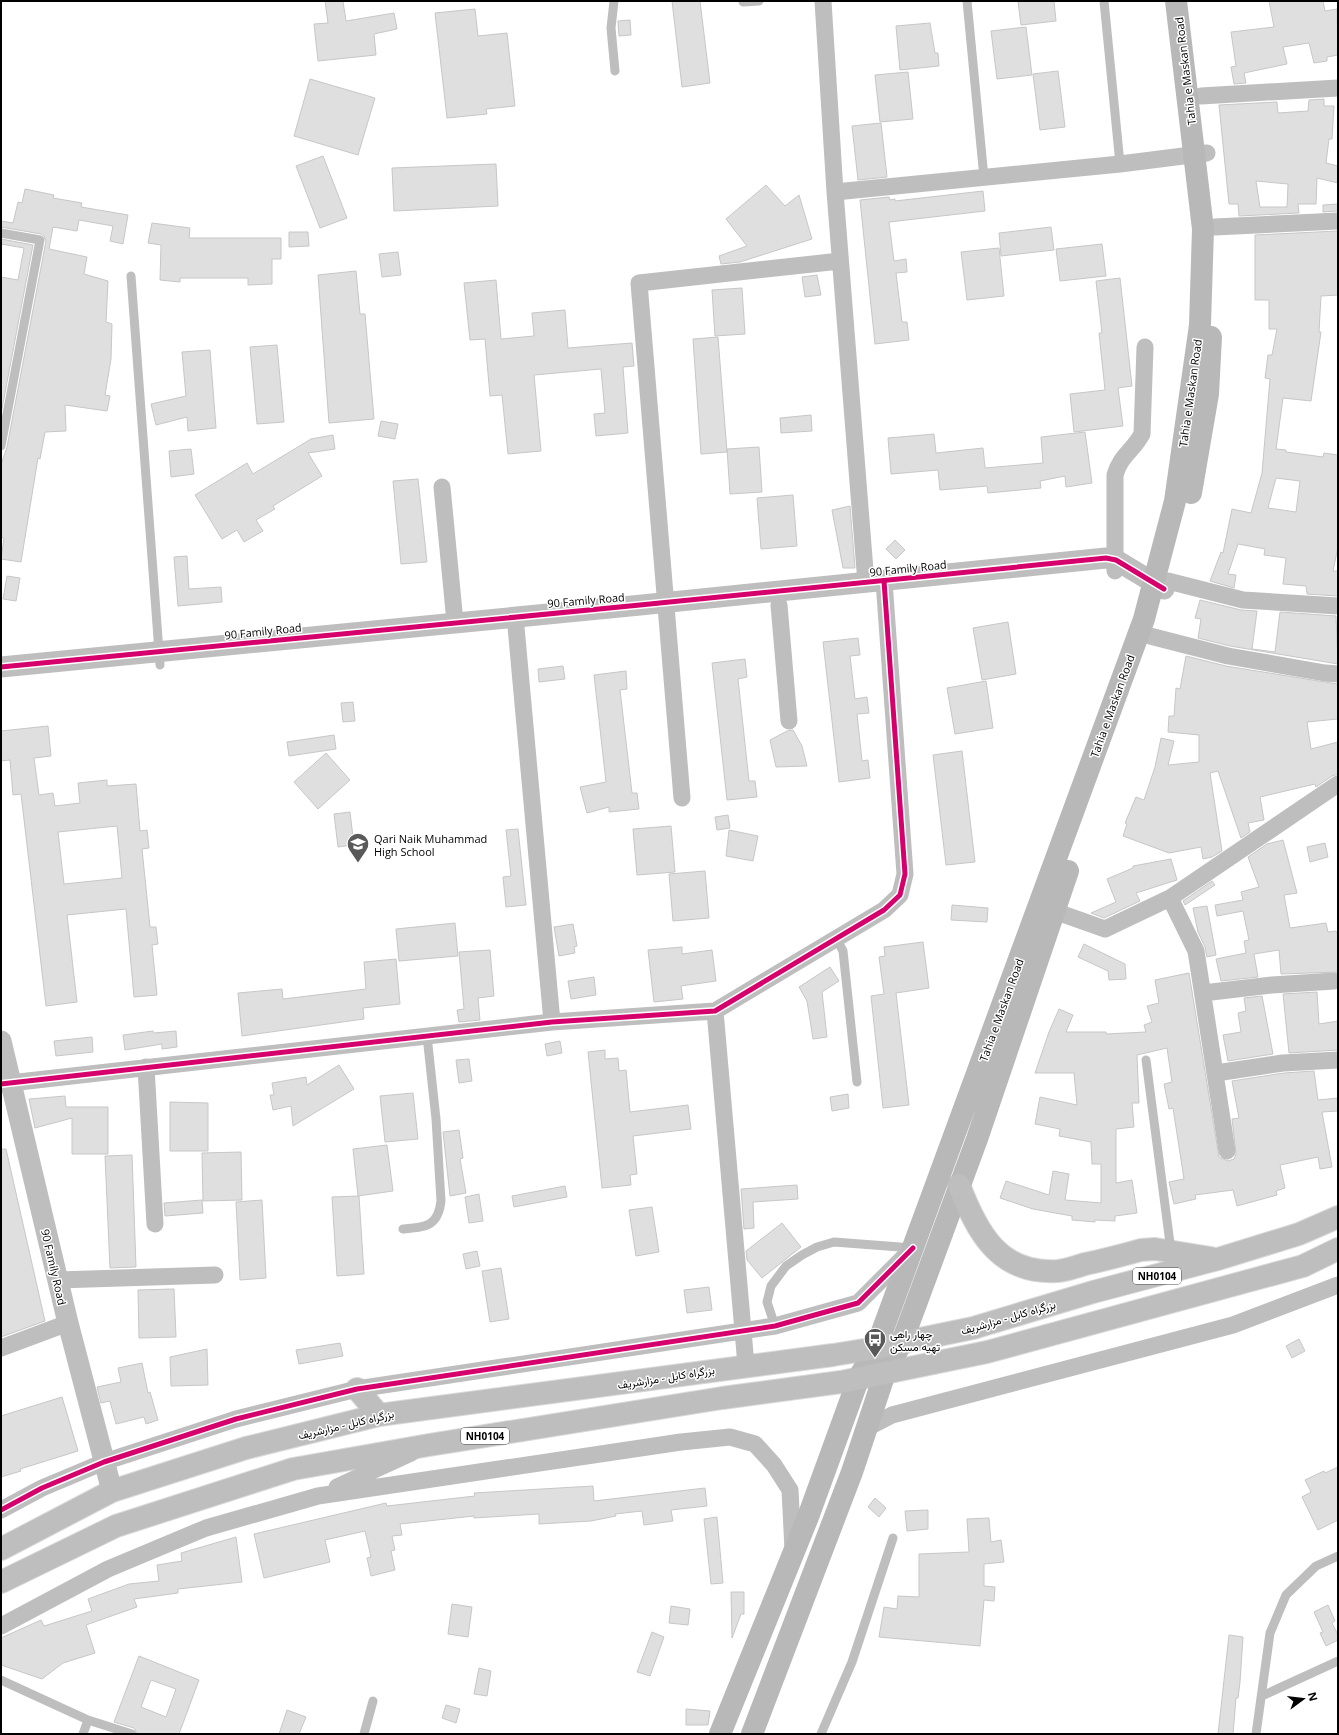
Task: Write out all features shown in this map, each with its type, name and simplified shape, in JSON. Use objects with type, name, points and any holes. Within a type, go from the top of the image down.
[{"type":"highway","points":[[959,1185],[972,1219],[988,1243],[1007,1260],[1034,1270],[1059,1271],[1142,1250],[1155,1249],[1218,1259]]},
{"type":"highway","name":"بزرگراه کابل - مزارشریف","points":[[1,1549],[112,1492],[246,1448],[379,1415],[656,1380],[876,1348],[973,1328],[1093,1292],[1218,1259],[1299,1234],[1338,1217]]},
{"type":"highway","name":"NH0104","points":[[1,1582],[116,1526],[293,1469],[429,1445],[722,1398],[799,1389],[987,1352],[1303,1266],[1338,1249]]},
{"type":"highway","points":[[357,1390],[379,1415]]},
{"type":"main road","name":"Tahia e Maskan Road","points":[[720,1734],[794,1552],[859,1378],[876,1348],[1144,619],[1162,584],[1187,516],[1208,394],[1215,286],[1215,227],[1201,154],[1176,1]]},
{"type":"main road","name":"Tahia e Maskan Road","points":[[752,1734],[867,1428],[885,1372],[902,1342],[959,1185],[977,1140],[1054,911],[1150,636],[1162,584],[1200,325],[1203,229],[1200,96],[1189,1]]},
{"type":"street","points":[[6,1083],[552,1022],[715,1011],[884,910],[900,895],[905,874],[878,586],[840,261],[823,1]]},
{"type":"street","points":[[1200,96],[1338,88]]},
{"type":"street","points":[[835,192],[1120,164],[1201,154]]},
{"type":"street","points":[[1215,227],[1338,221]]},
{"type":"street","points":[[682,798],[639,282],[840,261]]},
{"type":"street","points":[[1122,567],[1115,475],[1118,464],[1136,446],[1142,434],[1145,347]]},
{"type":"street","points":[[442,487],[455,622]]},
{"type":"street","name":"90 Family Road","points":[[1,667],[159,658],[516,623],[667,610],[1106,558],[1122,567],[1162,584]]},
{"type":"street","points":[[1162,584],[1243,600],[1338,606]]},
{"type":"street","name":"90 Family Road","points":[[667,610],[779,605],[878,586]]},
{"type":"street","points":[[779,605],[789,721]]},
{"type":"street","name":"90 Family Road","points":[[1,680],[159,658],[455,622],[516,623]]},
{"type":"street","points":[[516,623],[552,1022]]},
{"type":"street","points":[[1150,636],[1228,656],[1338,674]]},
{"type":"street","points":[[1054,911],[1105,929],[1170,898],[1338,784]]},
{"type":"street","points":[[1170,898],[1196,951],[1216,1072],[1227,1151]]},
{"type":"street","points":[[1203,993],[1272,985],[1334,981]]},
{"type":"street","points":[[715,1011],[746,1366]]},
{"type":"street","name":"90 Family Road","points":[[1,1041],[6,1083],[112,1492]]},
{"type":"street","points":[[1216,1072],[1283,1063],[1338,1060]]},
{"type":"street","points":[[146,1067],[155,1224]]},
{"type":"street","points":[[1,1510],[42,1488],[104,1462],[236,1419],[357,1390],[775,1326],[858,1303],[913,1248]]},
{"type":"street","points":[[58,1280],[215,1275]]},
{"type":"street","points":[[867,1428],[892,1415],[932,1403],[1233,1325],[1338,1285]]},
{"type":"street","points":[[1,1348],[68,1323]]},
{"type":"street","points":[[1,1626],[108,1569],[206,1528],[318,1496],[730,1437],[755,1444],[774,1465],[790,1490],[794,1552]]},
{"type":"street","points":[[318,1496],[429,1445]]},
{"type":"lane","points":[[614,1],[611,28],[615,71]]},
{"type":"lane","points":[[743,2],[759,1]]},
{"type":"lane","points":[[967,1],[984,178]]},
{"type":"lane","points":[[1104,1],[1120,164]]},
{"type":"lane","points":[[1,233],[40,240],[1,446]]},
{"type":"lane","points":[[131,276],[159,658]]},
{"type":"lane","points":[[836,938],[843,951],[857,1082]]},
{"type":"lane","points":[[403,1229],[429,1225],[434,1222],[440,1212],[441,1202],[436,1119],[427,1036]]},
{"type":"lane","points":[[1146,1060],[1171,1252]]},
{"type":"lane","points":[[775,1326],[767,1302],[771,1286],[786,1266],[816,1247],[834,1242],[913,1248]]},
{"type":"lane","points":[[821,1734],[852,1662],[893,1538]]},
{"type":"lane","points":[[1256,1734],[1270,1632],[1286,1595],[1316,1566],[1338,1556]]},
{"type":"lane","points":[[1262,1696],[1338,1661]]},
{"type":"lane","points":[[1,1680],[88,1720],[132,1734]]},
{"type":"lane","points":[[364,1734],[373,1701]]},
{"type":"lane","points":[[83,1734],[88,1720]]},
{"type":"building","points":[[325,1],[343,1],[346,21],[394,13],[397,29],[374,34],[376,55],[318,61],[314,24],[328,23]]},
{"type":"building","points":[[672,1],[700,1],[710,83],[682,87]]},
{"type":"building","points":[[1018,1],[1054,1],[1056,21],[1021,25]]},
{"type":"building","points":[[1269,1],[1323,1],[1325,11],[1337,9],[1338,55],[1327,57],[1327,61],[1314,63],[1309,43],[1283,47],[1287,64],[1244,73],[1246,83],[1234,84],[1231,67],[1236,66],[1231,32],[1274,27]]},
{"type":"building","points":[[475,9],[478,36],[507,33],[515,106],[486,109],[487,114],[447,118],[435,13]]},
{"type":"building","points":[[630,20],[631,35],[619,36],[618,21]]},
{"type":"building","points":[[930,23],[935,53],[938,53],[939,66],[900,70],[896,26]]},
{"type":"building","points":[[1026,27],[1032,75],[997,79],[991,31]]},
{"type":"building","points":[[1058,71],[1065,127],[1040,130],[1033,74]]},
{"type":"building","points":[[908,72],[913,119],[880,122],[875,75]]},
{"type":"building","points":[[310,79],[375,98],[358,155],[294,136]]},
{"type":"building","points":[[1324,99],[1324,106],[1334,106],[1332,139],[1329,139],[1326,163],[1338,166],[1338,183],[1317,178],[1316,204],[1298,204],[1299,213],[1239,216],[1238,204],[1229,204],[1219,105],[1277,102],[1278,113],[1308,111],[1309,100]],"holes":[[[1256,181],[1288,184],[1287,207],[1260,207]]]},
{"type":"building","points":[[881,123],[887,177],[858,180],[852,126]]},
{"type":"building","points":[[323,156],[347,218],[320,228],[296,166]]},
{"type":"building","points":[[496,164],[498,206],[394,211],[392,168]]},
{"type":"building","points":[[766,185],[785,206],[799,195],[812,239],[740,262],[721,264],[719,256],[747,246],[726,219]]},
{"type":"building","points":[[25,189],[54,195],[53,198],[82,203],[81,207],[128,215],[123,244],[110,241],[113,226],[79,220],[77,231],[53,227],[49,249],[87,257],[84,274],[108,281],[106,322],[112,324],[111,359],[105,395],[110,396],[107,411],[65,405],[66,431],[45,432],[40,459],[38,458],[21,562],[1,559],[4,538],[1,537],[1,465],[7,447],[46,241],[44,236],[41,234],[1,227],[1,221],[13,223],[18,202],[22,203]]},
{"type":"building","points":[[983,191],[985,211],[889,222],[894,261],[906,259],[907,272],[896,273],[902,322],[907,322],[909,340],[875,344],[860,200],[889,197],[890,200],[895,199],[895,201]]},
{"type":"building","points":[[1338,204],[1338,211],[1323,212],[1323,205]]},
{"type":"building","points":[[152,223],[190,228],[189,238],[281,238],[281,259],[272,259],[272,284],[248,285],[248,278],[180,278],[180,282],[160,280],[161,245],[148,243]]},
{"type":"building","points":[[1051,227],[1054,250],[1001,256],[999,233]]},
{"type":"building","points":[[1338,231],[1338,295],[1321,296],[1319,332],[1321,332],[1311,401],[1283,398],[1276,449],[1286,450],[1286,452],[1323,457],[1324,453],[1338,455],[1338,547],[1333,571],[1338,571],[1338,596],[1307,594],[1306,586],[1283,584],[1286,558],[1264,555],[1265,549],[1238,544],[1228,574],[1236,575],[1234,588],[1210,581],[1221,552],[1223,553],[1232,509],[1251,513],[1262,473],[1270,379],[1265,378],[1268,355],[1272,355],[1277,329],[1269,329],[1269,300],[1255,300],[1255,235]],"holes":[[[1276,478],[1300,481],[1296,512],[1268,508]]]},
{"type":"building","points":[[289,232],[308,232],[309,246],[289,247]]},
{"type":"building","points":[[1,239],[33,245],[1,414],[1,277],[18,280],[24,248],[1,244]]},
{"type":"building","points":[[1102,244],[1106,276],[1060,281],[1056,249]]},
{"type":"building","points":[[999,248],[1004,296],[967,300],[961,252]]},
{"type":"building","points":[[398,252],[401,275],[382,277],[379,254]]},
{"type":"building","points":[[356,271],[360,314],[365,314],[374,419],[329,423],[318,275]]},
{"type":"building","points":[[817,275],[821,295],[805,297],[802,277]]},
{"type":"building","points":[[1120,278],[1132,386],[1118,388],[1123,426],[1074,432],[1070,394],[1105,390],[1099,333],[1102,333],[1096,281]]},
{"type":"building","points":[[496,280],[501,339],[534,336],[532,313],[565,310],[568,348],[632,343],[634,366],[623,367],[628,433],[596,436],[594,414],[605,413],[601,369],[534,375],[541,451],[508,454],[502,395],[490,396],[485,339],[470,340],[464,283]]},
{"type":"building","points":[[742,288],[745,334],[715,336],[712,290]]},
{"type":"building","points":[[718,337],[727,452],[701,454],[693,339]]},
{"type":"building","points":[[277,345],[284,422],[257,424],[250,347]]},
{"type":"building","points":[[210,350],[216,428],[188,431],[187,417],[156,425],[151,404],[186,396],[182,352]]},
{"type":"building","points":[[811,415],[812,431],[781,433],[780,418]]},
{"type":"building","points":[[381,421],[398,424],[395,439],[378,436]]},
{"type":"building","points":[[1085,432],[1092,483],[1066,487],[1065,476],[1040,481],[1041,488],[988,493],[987,486],[940,490],[938,470],[891,474],[888,438],[934,434],[936,453],[983,448],[985,468],[1043,463],[1041,437]]},
{"type":"building","points":[[333,435],[335,449],[308,453],[322,476],[273,506],[275,509],[256,520],[263,531],[244,542],[237,530],[222,539],[195,495],[247,463],[253,474],[311,439]]},
{"type":"building","points":[[759,447],[762,492],[730,494],[727,449]]},
{"type":"building","points":[[191,449],[194,474],[171,477],[169,451]]},
{"type":"building","points":[[418,479],[427,562],[401,564],[393,481]]},
{"type":"building","points":[[793,495],[797,546],[761,549],[757,498]]},
{"type":"building","points":[[850,506],[855,568],[843,568],[832,510]]},
{"type":"building","points":[[895,540],[905,550],[896,559],[886,549]]},
{"type":"building","points":[[187,556],[189,589],[221,587],[222,602],[178,606],[174,557]]},
{"type":"building","points":[[7,576],[20,578],[16,601],[3,599]]},
{"type":"building","points":[[1200,600],[1241,610],[1257,611],[1252,649],[1275,652],[1280,612],[1336,616],[1338,664],[1230,646],[1198,638],[1201,619],[1195,618]]},
{"type":"building","points":[[1008,622],[1016,674],[982,680],[973,628]]},
{"type":"building","points":[[858,638],[860,655],[850,656],[855,699],[867,697],[869,713],[857,714],[862,761],[868,760],[870,778],[839,782],[823,642]]},
{"type":"building","points":[[1186,656],[1226,666],[1337,684],[1338,689],[1338,719],[1307,722],[1311,749],[1338,742],[1338,774],[1332,776],[1316,787],[1315,784],[1260,797],[1264,820],[1248,823],[1250,832],[1241,838],[1218,771],[1210,773],[1222,851],[1212,857],[1203,859],[1201,847],[1169,853],[1123,836],[1127,824],[1125,823],[1136,797],[1144,800],[1155,767],[1161,738],[1174,741],[1168,765],[1199,762],[1199,735],[1168,732],[1169,716],[1174,716],[1176,688],[1180,689]]},
{"type":"building","points":[[745,659],[747,677],[738,679],[749,781],[755,781],[757,797],[727,800],[712,663]]},
{"type":"building","points":[[563,666],[565,679],[539,682],[538,669]]},
{"type":"building","points":[[626,671],[627,689],[620,690],[632,793],[637,793],[639,809],[609,812],[609,807],[587,813],[580,787],[606,782],[594,675]]},
{"type":"building","points":[[986,681],[993,728],[955,734],[947,688]]},
{"type":"building","points":[[353,702],[355,721],[343,722],[341,703]]},
{"type":"building","points":[[48,726],[51,756],[34,758],[39,795],[53,793],[55,806],[80,803],[78,783],[107,780],[107,786],[136,784],[140,831],[147,830],[149,848],[142,849],[150,927],[156,927],[158,944],[152,945],[157,995],[134,997],[126,909],[67,915],[77,1002],[46,1006],[21,794],[13,795],[10,760],[1,761],[1,731]],"holes":[[[117,826],[122,878],[64,884],[58,832]]]},
{"type":"building","points":[[793,730],[802,746],[807,766],[776,767],[770,740],[787,731]]},
{"type":"building","points":[[334,735],[336,749],[289,756],[287,742]]},
{"type":"building","points":[[962,751],[975,862],[946,865],[933,755]]},
{"type":"building","points":[[326,753],[350,780],[318,809],[294,782]]},
{"type":"building","points":[[350,812],[354,845],[338,847],[334,814]]},
{"type":"building","points":[[728,815],[730,828],[717,830],[715,817]]},
{"type":"building","points":[[671,826],[675,872],[637,875],[633,829]]},
{"type":"building","points":[[518,829],[526,905],[506,907],[503,877],[511,876],[506,830]]},
{"type":"building","points":[[729,830],[758,836],[753,861],[726,856]]},
{"type":"building","points":[[1283,840],[1297,893],[1284,895],[1290,928],[1326,923],[1328,932],[1336,931],[1338,935],[1338,972],[1281,974],[1279,950],[1254,954],[1258,977],[1221,981],[1216,959],[1246,953],[1244,941],[1249,940],[1243,911],[1217,916],[1215,905],[1243,900],[1241,892],[1259,887],[1248,857],[1267,844]]},
{"type":"building","points":[[1325,843],[1328,857],[1310,862],[1307,847]]},
{"type":"building","points":[[1171,859],[1177,880],[1136,893],[1140,901],[1104,918],[1091,913],[1116,902],[1107,879],[1133,868],[1133,866]]},
{"type":"building","points":[[705,871],[709,918],[673,921],[669,874]]},
{"type":"building","points":[[1212,881],[1215,885],[1185,905],[1183,901]]},
{"type":"building","points":[[952,905],[988,908],[987,922],[951,920]]},
{"type":"building","points":[[1207,906],[1216,955],[1207,957],[1205,947],[1198,932],[1193,908]]},
{"type":"building","points":[[455,923],[458,956],[399,961],[396,929]]},
{"type":"building","points":[[573,924],[577,946],[574,947],[575,953],[559,956],[554,927]]},
{"type":"building","points":[[923,942],[929,988],[896,993],[909,1105],[883,1108],[871,996],[884,994],[879,957],[885,956],[884,947]]},
{"type":"building","points":[[1084,944],[1125,964],[1126,979],[1109,980],[1108,971],[1078,957]]},
{"type":"building","points":[[682,947],[682,954],[712,950],[716,981],[681,986],[683,999],[654,1002],[648,950]]},
{"type":"building","points":[[490,950],[494,996],[478,998],[480,1020],[459,1022],[457,1010],[464,1009],[459,952]]},
{"type":"building","points":[[396,959],[400,1004],[363,1008],[364,1019],[242,1036],[238,993],[282,989],[283,999],[366,989],[364,962]]},
{"type":"building","points":[[830,967],[839,981],[822,992],[827,1037],[813,1039],[807,1001],[799,987]]},
{"type":"building","points":[[1189,973],[1219,1157],[1228,1161],[1234,1159],[1236,1154],[1232,1119],[1239,1118],[1232,1081],[1284,1073],[1314,1071],[1318,1100],[1338,1098],[1338,1111],[1322,1112],[1332,1167],[1320,1169],[1318,1157],[1280,1165],[1285,1188],[1276,1191],[1277,1195],[1237,1206],[1233,1190],[1195,1195],[1196,1199],[1174,1204],[1169,1182],[1184,1179],[1173,1108],[1169,1109],[1164,1084],[1172,1082],[1167,1048],[1137,1055],[1139,1103],[1132,1103],[1134,1127],[1116,1129],[1116,1183],[1132,1180],[1137,1213],[1115,1216],[1115,1221],[1095,1220],[1095,1222],[1072,1220],[1072,1216],[1033,1209],[1000,1198],[1006,1181],[1049,1195],[1053,1171],[1069,1174],[1065,1200],[1101,1203],[1101,1164],[1092,1164],[1091,1142],[1059,1136],[1060,1129],[1035,1124],[1040,1097],[1077,1105],[1074,1073],[1035,1073],[1049,1032],[1059,1009],[1073,1015],[1066,1032],[1106,1032],[1106,1034],[1146,1032],[1144,1025],[1152,1022],[1147,1006],[1159,1003],[1155,980]]},
{"type":"building","points":[[594,977],[596,995],[571,999],[568,981]]},
{"type":"building","points":[[1317,992],[1319,1024],[1338,1021],[1338,1050],[1289,1053],[1283,994]]},
{"type":"building","points":[[1262,996],[1273,1054],[1228,1061],[1223,1035],[1241,1032],[1238,1013],[1246,1011],[1244,998]]},
{"type":"building","points":[[153,1031],[154,1033],[176,1031],[177,1047],[162,1049],[162,1044],[125,1050],[123,1035]]},
{"type":"building","points":[[92,1037],[93,1052],[56,1056],[54,1041]]},
{"type":"building","points":[[560,1041],[562,1053],[547,1056],[545,1044]]},
{"type":"building","points":[[605,1050],[605,1059],[618,1058],[619,1071],[626,1070],[630,1112],[688,1105],[691,1129],[633,1136],[637,1174],[630,1175],[631,1185],[602,1188],[588,1052]]},
{"type":"building","points":[[469,1059],[472,1081],[459,1083],[456,1060]]},
{"type":"building","points":[[339,1065],[354,1089],[293,1126],[291,1106],[273,1110],[270,1095],[274,1095],[272,1083],[306,1077],[307,1085]]},
{"type":"building","points":[[413,1093],[418,1139],[385,1142],[380,1096]]},
{"type":"building","points":[[848,1094],[849,1108],[832,1111],[830,1097]]},
{"type":"building","points":[[65,1096],[66,1107],[108,1107],[108,1154],[72,1154],[72,1118],[35,1128],[29,1099]]},
{"type":"building","points":[[170,1102],[208,1103],[208,1151],[170,1151]]},
{"type":"building","points":[[459,1130],[463,1158],[460,1159],[466,1193],[450,1196],[443,1132]]},
{"type":"building","points":[[387,1145],[393,1191],[358,1196],[353,1149]]},
{"type":"building","points":[[1,1149],[6,1149],[45,1321],[1,1337]]},
{"type":"building","points":[[241,1152],[242,1200],[203,1201],[202,1153]]},
{"type":"building","points":[[132,1155],[136,1267],[110,1268],[105,1156]]},
{"type":"building","points":[[797,1185],[798,1199],[753,1202],[754,1228],[744,1229],[741,1189]]},
{"type":"building","points":[[565,1186],[567,1197],[514,1207],[512,1196]]},
{"type":"building","points":[[479,1194],[483,1221],[469,1223],[465,1197]]},
{"type":"building","points":[[359,1196],[364,1274],[337,1276],[332,1197]]},
{"type":"building","points":[[202,1200],[203,1213],[165,1216],[164,1203]]},
{"type":"building","points":[[262,1200],[266,1278],[240,1280],[236,1202]]},
{"type":"building","points":[[652,1207],[659,1252],[636,1256],[629,1210]]},
{"type":"building","points":[[782,1223],[801,1247],[762,1278],[747,1260],[746,1251]]},
{"type":"building","points":[[477,1251],[480,1266],[466,1269],[463,1254]]},
{"type":"building","points":[[501,1268],[509,1319],[490,1322],[482,1271]]},
{"type":"building","points":[[709,1287],[712,1310],[687,1313],[684,1290]]},
{"type":"building","points":[[174,1289],[176,1337],[139,1338],[138,1290]]},
{"type":"building","points":[[1299,1339],[1305,1351],[1292,1358],[1286,1346]]},
{"type":"building","points":[[340,1343],[343,1356],[299,1364],[296,1350]]},
{"type":"building","points":[[207,1349],[208,1385],[171,1386],[170,1357]]},
{"type":"building","points":[[142,1363],[148,1393],[150,1392],[158,1420],[146,1424],[144,1417],[116,1424],[110,1401],[101,1403],[97,1387],[121,1382],[118,1368]]},
{"type":"building","points":[[62,1397],[78,1451],[20,1469],[21,1471],[1,1477],[1,1416]]},
{"type":"building","points":[[1338,1467],[1338,1520],[1318,1530],[1302,1497],[1311,1492],[1305,1480],[1324,1471],[1325,1473]]},
{"type":"building","points":[[593,1486],[594,1501],[705,1488],[707,1506],[671,1510],[673,1521],[644,1525],[642,1511],[615,1514],[616,1516],[591,1521],[539,1524],[539,1514],[474,1518],[474,1516],[400,1524],[402,1535],[392,1536],[395,1550],[391,1551],[395,1570],[371,1576],[367,1558],[371,1557],[365,1531],[325,1540],[330,1562],[264,1578],[254,1534],[386,1503],[387,1506],[475,1496],[474,1493]]},
{"type":"building","points":[[875,1498],[886,1508],[879,1517],[868,1507]]},
{"type":"building","points":[[928,1510],[928,1529],[907,1531],[905,1511]]},
{"type":"building","points":[[717,1517],[723,1583],[711,1584],[704,1519]]},
{"type":"building","points":[[989,1518],[991,1542],[1001,1540],[1004,1562],[984,1564],[984,1586],[995,1587],[994,1601],[984,1600],[980,1646],[879,1637],[884,1607],[897,1609],[898,1596],[919,1597],[919,1554],[969,1552],[967,1519]]},
{"type":"building","points":[[236,1537],[242,1582],[178,1589],[178,1593],[134,1599],[137,1607],[86,1625],[95,1653],[63,1663],[42,1679],[1,1665],[1,1638],[41,1620],[44,1626],[92,1611],[88,1599],[129,1584],[159,1581],[157,1565],[182,1561],[181,1553]]},
{"type":"building","points":[[731,1592],[744,1592],[744,1614],[741,1614],[732,1638]]},
{"type":"building","points":[[452,1604],[472,1607],[468,1637],[448,1634]]},
{"type":"building","points":[[1328,1605],[1335,1621],[1332,1623],[1338,1635],[1338,1640],[1326,1646],[1320,1633],[1323,1632],[1314,1612]]},
{"type":"building","points":[[671,1606],[690,1609],[688,1625],[669,1623]]},
{"type":"building","points":[[652,1632],[664,1637],[650,1676],[637,1672]]},
{"type":"building","points":[[1229,1635],[1243,1637],[1240,1682],[1238,1698],[1236,1698],[1233,1734],[1218,1734]]},
{"type":"building","points":[[139,1656],[199,1680],[179,1734],[138,1734],[134,1728],[114,1722]],"holes":[[[151,1680],[176,1689],[166,1717],[141,1707]]]},
{"type":"building","points":[[479,1668],[491,1671],[487,1696],[474,1694]]},
{"type":"building","points":[[446,1705],[460,1709],[456,1723],[442,1718]]},
{"type":"building","points":[[686,1709],[710,1711],[708,1725],[686,1725]]},
{"type":"building","points":[[287,1710],[306,1717],[299,1734],[279,1734]]},
{"type":"cycle path","points":[[1,667],[554,614],[1106,558],[1116,560],[1164,589]]},
{"type":"cycle path","points":[[1,1084],[552,1022],[715,1011],[884,910],[900,895],[905,874],[884,581]]},
{"type":"cycle path","points":[[1,1510],[42,1488],[104,1462],[236,1419],[357,1389],[775,1326],[858,1303],[913,1248]]},
{"type":"place","name":"Qari Naik Muhammad High School","points":[[358,864]]},
{"type":"place","name":"چهار راهی تهیه مسکن","points":[[875,1358]]}]
